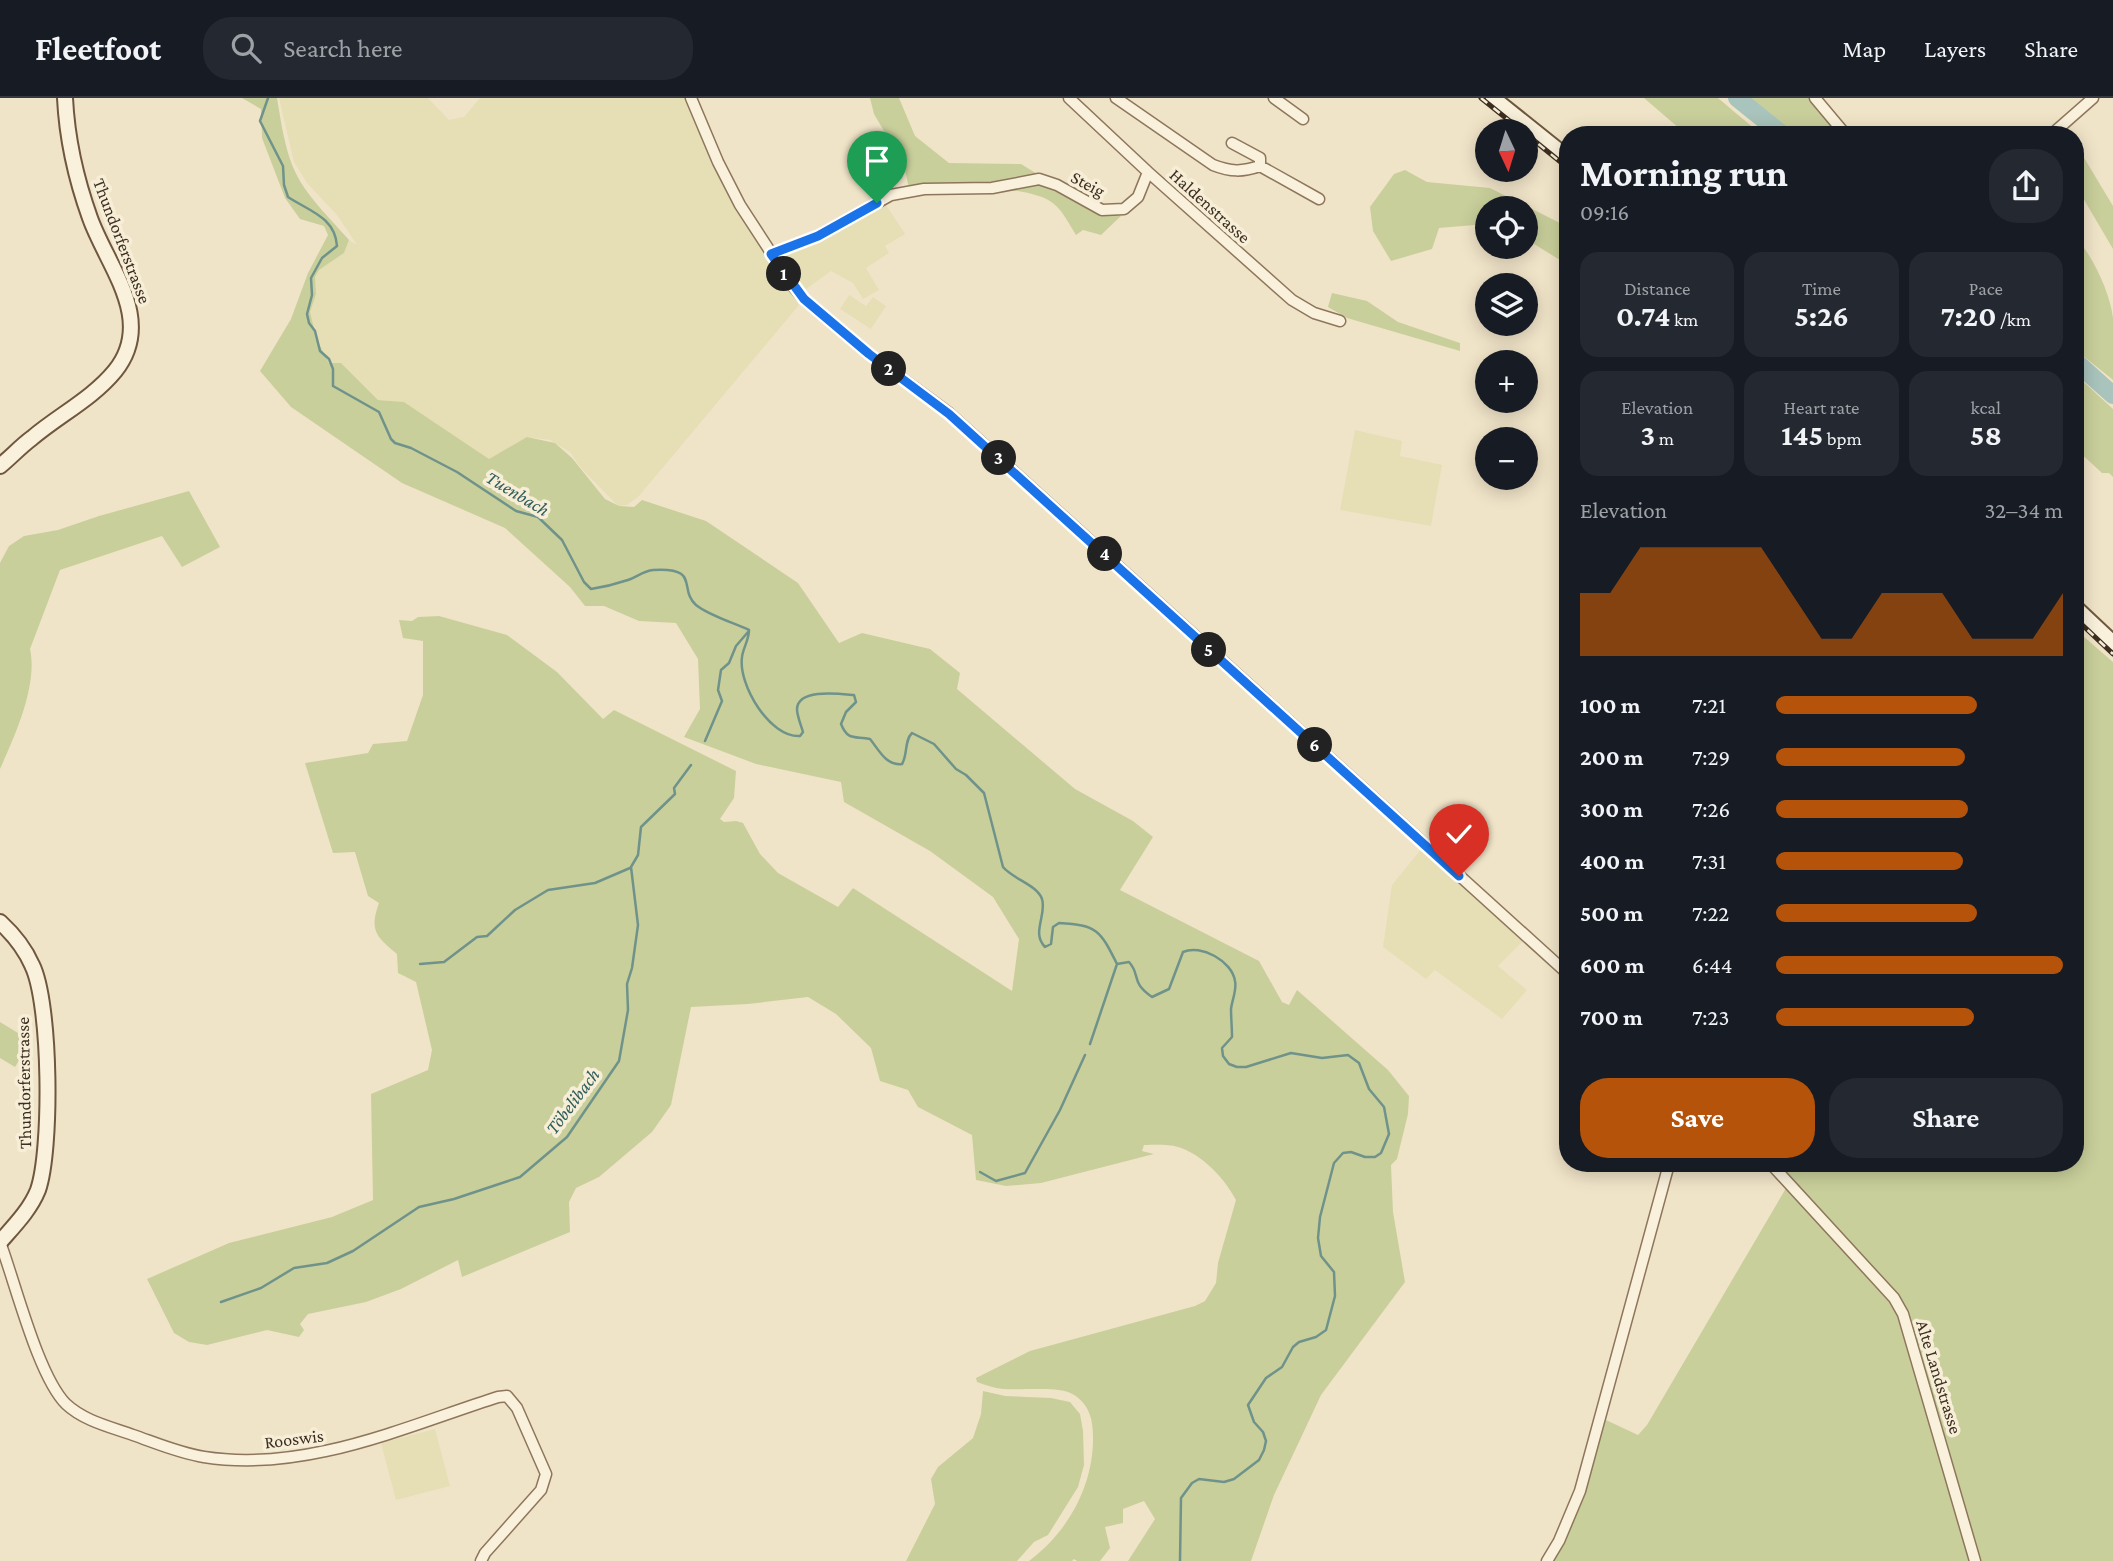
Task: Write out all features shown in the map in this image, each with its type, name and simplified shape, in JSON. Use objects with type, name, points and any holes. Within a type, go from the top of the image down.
[{"type":"street","name":"Thundorferstrasse","points":[[0,466],[32,438],[101,387],[117,368],[127,349],[131,330],[129,307],[118,274],[91,220],[75,171],[66,124],[65,98]]},
{"type":"street","points":[[691,98],[740,205],[804,299],[869,354],[969,431],[1559,966]]},
{"type":"street","name":"Haldenstrasse","points":[[1069,98],[1292,300],[1314,313],[1340,321]]},
{"type":"street","points":[[1116,98],[1213,165],[1231,172],[1244,172],[1260,166],[1320,199]]},
{"type":"street","points":[[1274,98],[1303,119]]},
{"type":"street","points":[[1493,98],[1559,151]]},
{"type":"street","points":[[1815,98],[1838,126]]},
{"type":"street","points":[[2062,126],[2093,98]]},
{"type":"street","points":[[1232,143],[1260,158],[1260,166]]},
{"type":"street","name":"Steig","points":[[771,254],[818,236],[891,195],[924,189],[992,188],[1039,179],[1057,185],[1102,210],[1124,209],[1138,197],[1148,172]]},
{"type":"street","points":[[2084,616],[2113,643]]},
{"type":"street","name":"Thundorferstrasse","points":[[0,922],[13,934],[33,967],[41,1000],[47,1133],[44,1167],[37,1191],[27,1211],[0,1242]]},
{"type":"street","points":[[1547,1561],[1559,1541],[1580,1491],[1667,1172]]},
{"type":"street","name":"Alte Landstrasse","points":[[1778,1172],[1894,1298],[1903,1314],[1975,1561]]},
{"type":"street","name":"Rooswis","points":[[0,1242],[33,1340],[54,1387],[66,1404],[92,1420],[182,1452],[235,1461],[315,1454],[507,1396],[517,1408],[546,1474],[541,1490],[485,1553],[481,1561]]},
{"type":"shaded area","points":[[279,98],[428,98],[449,120],[464,117],[480,98],[691,98],[718,162],[804,299],[639,496],[627,505],[618,506],[581,468],[570,452],[550,440],[527,437],[489,459],[404,402],[378,400],[341,363],[329,363],[317,340],[310,312],[316,294],[315,277],[319,270],[344,253],[349,240],[357,245],[337,215],[307,183],[294,162]]},
{"type":"shaded area","points":[[884,202],[905,234],[885,246],[889,253],[866,268],[879,290],[863,299],[853,283],[831,271],[806,289],[786,263],[788,253],[814,242]]},
{"type":"shaded area","points":[[849,295],[866,306],[873,297],[886,306],[871,329],[840,309]]},
{"type":"shaded area","points":[[1355,430],[1402,441],[1400,456],[1442,465],[1431,526],[1340,510]]},
{"type":"shaded area","points":[[1423,847],[1525,939],[1498,966],[1527,990],[1502,1019],[1435,970],[1426,979],[1383,947],[1392,885]]},
{"type":"shaded area","points":[[435,1429],[450,1486],[396,1500],[381,1443]]},
{"type":"green space","points":[[242,98],[277,98],[287,150],[298,177],[349,240],[344,253],[319,270],[315,277],[316,294],[310,312],[317,340],[329,363],[341,363],[378,400],[404,402],[489,459],[527,437],[555,443],[572,458],[605,499],[619,506],[634,507],[642,500],[706,521],[798,583],[839,643],[862,633],[930,649],[960,673],[957,689],[1075,789],[1133,821],[1153,837],[1120,890],[1259,961],[1282,1002],[1289,1005],[1297,990],[1388,1070],[1409,1096],[1408,1114],[1397,1159],[1391,1165],[1393,1212],[1405,1282],[1321,1395],[1274,1495],[1251,1561],[1128,1561],[1155,1519],[1144,1501],[1123,1509],[1123,1523],[1105,1527],[1110,1548],[1100,1561],[1029,1561],[1056,1536],[1076,1506],[1089,1472],[1092,1454],[1093,1429],[1090,1415],[1080,1399],[1062,1390],[1000,1389],[977,1382],[976,1378],[1030,1351],[1205,1301],[1216,1283],[1218,1263],[1236,1200],[1226,1184],[1196,1155],[1170,1145],[1144,1145],[1142,1151],[1154,1154],[1041,1183],[1006,1186],[976,1180],[972,1135],[918,1107],[908,1090],[880,1081],[871,1048],[836,1014],[808,997],[691,1007],[671,1105],[652,1132],[599,1177],[576,1188],[569,1202],[570,1232],[462,1277],[458,1260],[401,1289],[366,1302],[308,1314],[300,1324],[304,1330],[299,1337],[267,1330],[207,1345],[189,1342],[174,1333],[147,1279],[229,1243],[332,1217],[373,1200],[371,1094],[428,1070],[432,1050],[416,982],[398,973],[397,954],[376,932],[375,920],[379,903],[368,896],[355,852],[333,853],[305,763],[368,753],[373,744],[407,741],[423,695],[423,641],[403,638],[399,620],[412,621],[418,617],[439,616],[507,635],[557,672],[603,719],[614,710],[736,771],[734,798],[720,819],[724,822],[743,823],[760,854],[778,873],[838,907],[853,888],[1012,991],[1019,939],[993,897],[930,851],[844,802],[841,782],[756,764],[684,737],[700,709],[698,659],[676,623],[639,621],[604,606],[585,606],[570,587],[505,528],[402,483],[291,407],[260,371],[291,319],[308,273],[328,235],[324,226],[300,219],[285,198],[262,138],[261,109]]},
{"type":"green space","points":[[870,98],[899,98],[915,136],[949,163],[1021,164],[1101,213],[1121,216],[1101,235],[1083,230],[1076,235],[1054,204],[1025,192],[984,188],[909,189],[904,165],[874,114]]},
{"type":"green space","points":[[1644,98],[1718,98],[1751,126],[1677,126]]},
{"type":"green space","points":[[1749,98],[1810,98],[1833,126],[1784,126]]},
{"type":"green space","points":[[2084,158],[2113,206],[2113,249],[2084,200]]},
{"type":"green space","points":[[1405,170],[1427,182],[1490,188],[1506,196],[1475,196],[1475,225],[1439,228],[1432,249],[1391,261],[1373,231],[1370,207],[1394,174]]},
{"type":"green space","points":[[1538,212],[1559,222],[1559,259],[1538,246]]},
{"type":"green space","points":[[2084,249],[2104,286],[2111,308],[2113,380],[2084,356]]},
{"type":"green space","points":[[1332,293],[1367,301],[1398,322],[1460,343],[1460,351],[1347,318],[1328,307]]},
{"type":"green space","points":[[2084,382],[2113,409],[2113,477],[2109,473],[2102,473],[2084,456]]},
{"type":"green space","points":[[189,491],[220,547],[182,567],[162,536],[60,570],[30,649],[31,678],[24,710],[0,769],[0,563],[9,546],[24,536],[58,530]]},
{"type":"green space","points":[[2084,637],[2113,662],[2113,1561],[1552,1561],[1582,1492],[1606,1420],[1638,1435],[1647,1425],[1792,1178],[1786,1172],[2084,1172]]},
{"type":"green space","points":[[0,1022],[31,1041],[15,1067],[0,1058]]},
{"type":"green space","points":[[983,1391],[1005,1396],[1051,1398],[1070,1402],[1080,1414],[1083,1431],[1084,1465],[1078,1487],[1048,1535],[1034,1542],[1017,1561],[906,1561],[935,1504],[931,1479],[938,1467],[973,1438],[981,1414]]},
{"type":"waterway","name":"Tuenbach","points":[[268,98],[260,121],[283,166],[288,197],[326,221],[335,236],[337,246],[322,258],[311,278],[312,295],[307,314],[309,323],[315,331],[320,351],[329,359],[333,369],[333,386],[379,412],[395,443],[411,448],[457,472],[516,511],[538,517],[562,540],[584,582],[591,589],[631,579],[653,570],[668,570],[683,576],[691,599],[696,605],[749,630],[742,657],[745,681],[758,708],[778,728],[800,736],[803,732],[797,709],[804,698],[831,693],[854,695],[856,702],[846,712],[841,724],[852,737],[870,739],[887,760],[902,764],[912,733],[934,744],[956,769],[984,793],[1003,867],[1035,890],[1042,899],[1039,936],[1045,947],[1051,944],[1053,927],[1059,923],[1090,928],[1101,937],[1117,964],[1129,962],[1138,983],[1152,997],[1169,989],[1183,952],[1207,952],[1228,967],[1235,981],[1231,1009],[1232,1037],[1222,1048],[1223,1056],[1229,1064],[1246,1067],[1291,1053],[1322,1058],[1348,1055],[1359,1063],[1369,1089],[1384,1107],[1389,1134],[1381,1153],[1375,1157],[1343,1153],[1334,1163],[1320,1217],[1318,1238],[1321,1256],[1334,1272],[1335,1296],[1326,1330],[1293,1347],[1282,1367],[1266,1378],[1248,1405],[1254,1422],[1263,1432],[1266,1441],[1259,1460],[1234,1479],[1224,1482],[1199,1479],[1192,1483],[1181,1498],[1180,1561]]},
{"type":"waterway","points":[[1737,98],[1772,126]]},
{"type":"waterway","points":[[2084,369],[2113,395]]},
{"type":"waterway","name":"Töbelibach","points":[[705,741],[722,701],[718,690],[721,670],[729,663],[736,646],[748,632]]},
{"type":"waterway","name":"Töbelibach","points":[[221,1302],[261,1288],[294,1268],[327,1263],[353,1251],[419,1207],[454,1199],[520,1177],[567,1137],[619,1061],[628,1010],[627,984],[638,925],[631,867],[638,855],[641,827],[675,794],[674,788],[691,765]]},
{"type":"waterway","points":[[420,964],[444,962],[477,937],[487,936],[515,910],[548,890],[595,883],[630,868]]},
{"type":"waterway","points":[[1090,1044],[1117,964]]},
{"type":"waterway","points":[[980,1172],[996,1181],[1025,1173],[1060,1110],[1085,1055]]},
{"type":"railway","points":[[1481,98],[1507,119]]},
{"type":"railway","points":[[1538,144],[1559,161]]},
{"type":"railway","points":[[2084,627],[2113,654]]},
{"type":"route","points":[[877,203],[818,236],[771,254],[804,299],[869,354],[949,414],[1459,876]]}]
